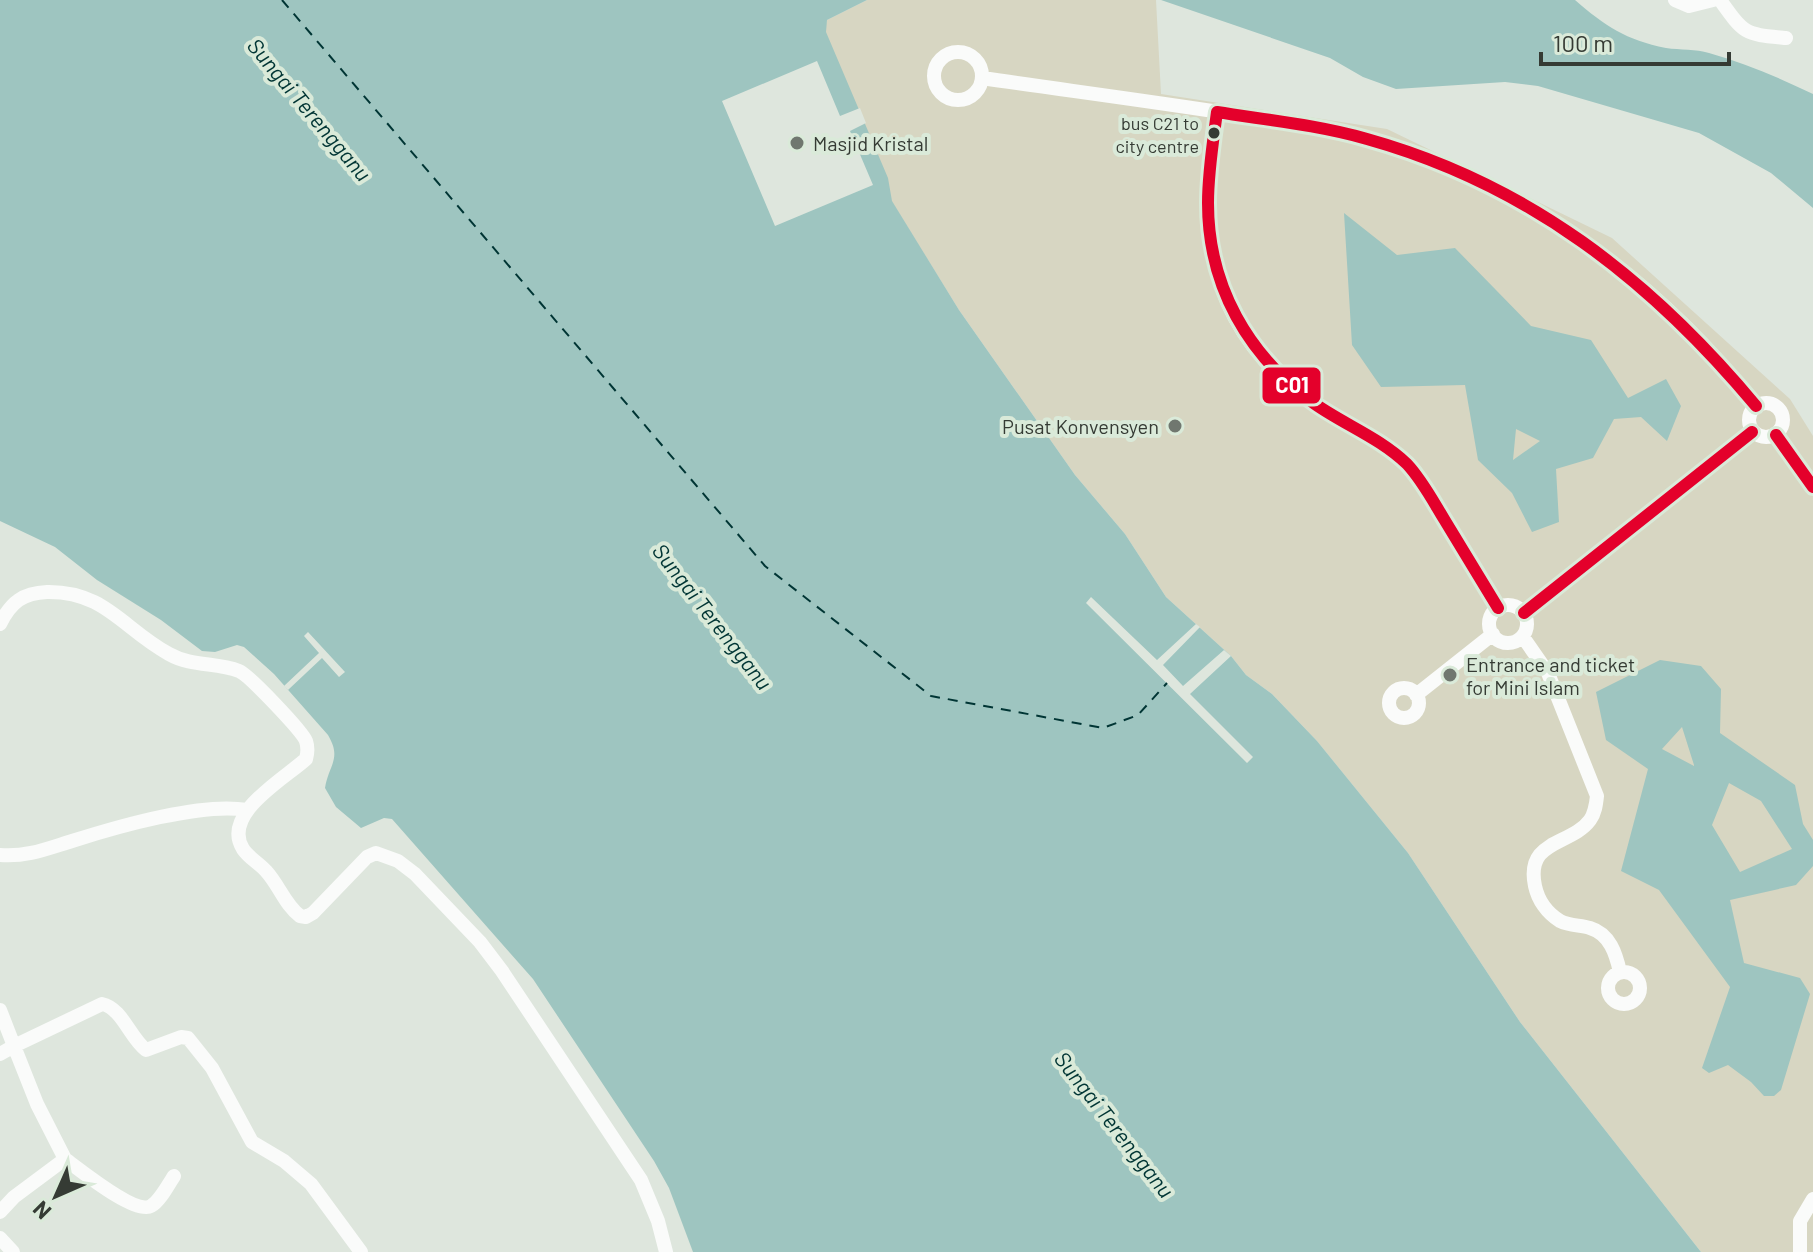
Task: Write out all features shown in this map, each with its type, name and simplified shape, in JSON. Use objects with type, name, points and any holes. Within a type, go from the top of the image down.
[{"type":"street","points":[[1675,0],[1689,6],[1713,0]]},
{"type":"street","points":[[1720,0],[1740,28],[1750,35],[1786,38]]},
{"type":"street","points":[[982,78],[1313,127],[1369,139],[1476,179],[1584,240],[1630,274],[1725,366],[1756,406]]},
{"type":"street","points":[[1217,112],[1208,216],[1216,270],[1226,304],[1240,329],[1264,361],[1291,387],[1384,443],[1403,459],[1417,475],[1498,608]]},
{"type":"street","points":[[1771,404],[1780,411],[1783,421],[1776,435],[1761,437],[1752,432],[1748,418],[1756,406],[1771,404]]},
{"type":"street","points":[[1524,613],[1752,432]]},
{"type":"street","points":[[1776,435],[1813,487]]},
{"type":"street","points":[[0,624],[13,603],[30,593],[79,595],[106,607],[171,655],[202,666],[235,670],[254,681],[303,735],[308,751],[306,759],[247,810],[240,826],[242,847],[265,870],[300,916],[313,913],[367,857],[376,853],[398,861],[446,905],[502,971],[626,1156],[650,1199],[666,1252]]},
{"type":"street","points":[[1509,605],[1524,613],[1528,626],[1523,637],[1507,643],[1493,634],[1490,620],[1498,608],[1509,605]]},
{"type":"street","points":[[1416,695],[1493,634]]},
{"type":"street","points":[[1523,637],[1548,673],[1597,796],[1589,821],[1543,851],[1535,864],[1537,894],[1546,910],[1559,921],[1593,929],[1607,938],[1620,972]]},
{"type":"street","points":[[0,855],[33,854],[74,840],[216,807],[247,810]]},
{"type":"street","points":[[0,1054],[102,1004],[116,1011],[132,1036],[146,1050],[181,1037],[188,1038],[212,1068],[252,1142],[284,1161],[311,1184],[361,1252]]},
{"type":"street","points":[[0,1010],[37,1104],[65,1159],[123,1200],[146,1208],[152,1206],[174,1176]]},
{"type":"street","points":[[0,1212],[14,1197],[65,1159]]},
{"type":"street","points":[[1800,1252],[1800,1221],[1813,1199]]},
{"type":"street","points":[[1800,1221],[1808,1252]]},
{"type":"street","points":[[0,1238],[13,1252]]},
{"type":"green space","points":[[867,0],[1156,0],[1161,94],[1387,129],[1612,238],[1790,399],[1813,436],[1813,1252],[1701,1252],[1520,1022],[1408,853],[1317,741],[1272,694],[1246,675],[1231,656],[1166,597],[1125,534],[1075,475],[959,310],[892,202],[767,246],[827,20]]},
{"type":"water","name":"Sungai Terengganu","points":[[0,0],[867,0],[827,20],[826,32],[888,178],[892,201],[959,310],[1075,475],[1125,534],[1166,597],[1231,656],[1246,675],[1272,694],[1317,741],[1408,853],[1520,1022],[1701,1252],[693,1252],[669,1188],[654,1161],[533,979],[392,819],[384,818],[361,828],[336,807],[325,788],[334,756],[332,743],[274,674],[244,647],[237,645],[215,652],[202,651],[161,620],[97,580],[55,547],[0,521]]},
{"type":"water","points":[[1161,0],[1575,0],[1606,25],[1639,41],[1722,57],[1813,94],[1813,208],[1771,173],[1699,133],[1538,86],[1505,82],[1396,89],[1363,77],[1330,58]]},
{"type":"water","points":[[1344,213],[1397,255],[1455,248],[1531,326],[1591,340],[1628,398],[1666,379],[1681,406],[1667,441],[1641,417],[1614,419],[1593,458],[1556,469],[1559,522],[1532,532],[1512,493],[1478,460],[1465,385],[1381,387],[1352,345]],"holes":[[[1516,429],[1540,441],[1513,460]]]},
{"type":"water","points":[[1660,660],[1701,666],[1721,689],[1720,733],[1795,785],[1803,824],[1813,840],[1813,866],[1796,885],[1730,900],[1744,963],[1800,978],[1810,994],[1781,1090],[1774,1096],[1764,1096],[1728,1065],[1709,1073],[1702,1068],[1730,987],[1659,890],[1621,871],[1648,769],[1606,740],[1596,692]],"holes":[[[1682,727],[1694,765],[1694,766],[1662,749]],[[1729,783],[1761,801],[1792,849],[1740,872],[1712,825]]]},
{"type":"pier","name":"Masjid Kristal","points":[[817,61],[840,116],[860,108],[866,123],[850,131],[873,185],[775,226],[722,101]]},
{"type":"pier","points":[[1091,597],[1157,660],[1196,624],[1200,627],[1163,665],[1183,686],[1224,650],[1231,656],[1190,694],[1253,757],[1247,763],[1086,603]]},
{"type":"pier","points":[[308,632],[345,672],[339,677],[322,658],[288,690],[284,686],[319,653],[304,636]]},
{"type":"ferry route","points":[[282,0],[765,566],[931,696],[1103,728],[1138,715],[1167,683]]},
{"type":"transit line","name":"C01","points":[[1498,608],[1427,491],[1407,464],[1291,385],[1270,364],[1236,317],[1215,263],[1210,233],[1209,180],[1217,112],[1311,126],[1367,139],[1426,158],[1481,182],[1533,210],[1629,278],[1673,317],[1756,406]]},
{"type":"transit line","name":"C01","points":[[1524,613],[1752,432]]},
{"type":"transit line","name":"C01","points":[[1776,435],[1813,487]]},
{"type":"place","name":"bus C21 to city centre","points":[[1214,133]]},
{"type":"place","name":"Masjid Kristal","points":[[797,143]]},
{"type":"place","name":"Pusat Konvensyen","points":[[1175,426]]},
{"type":"place","name":"Entrance and ticket for Mini Islam","points":[[1450,675]]}]
